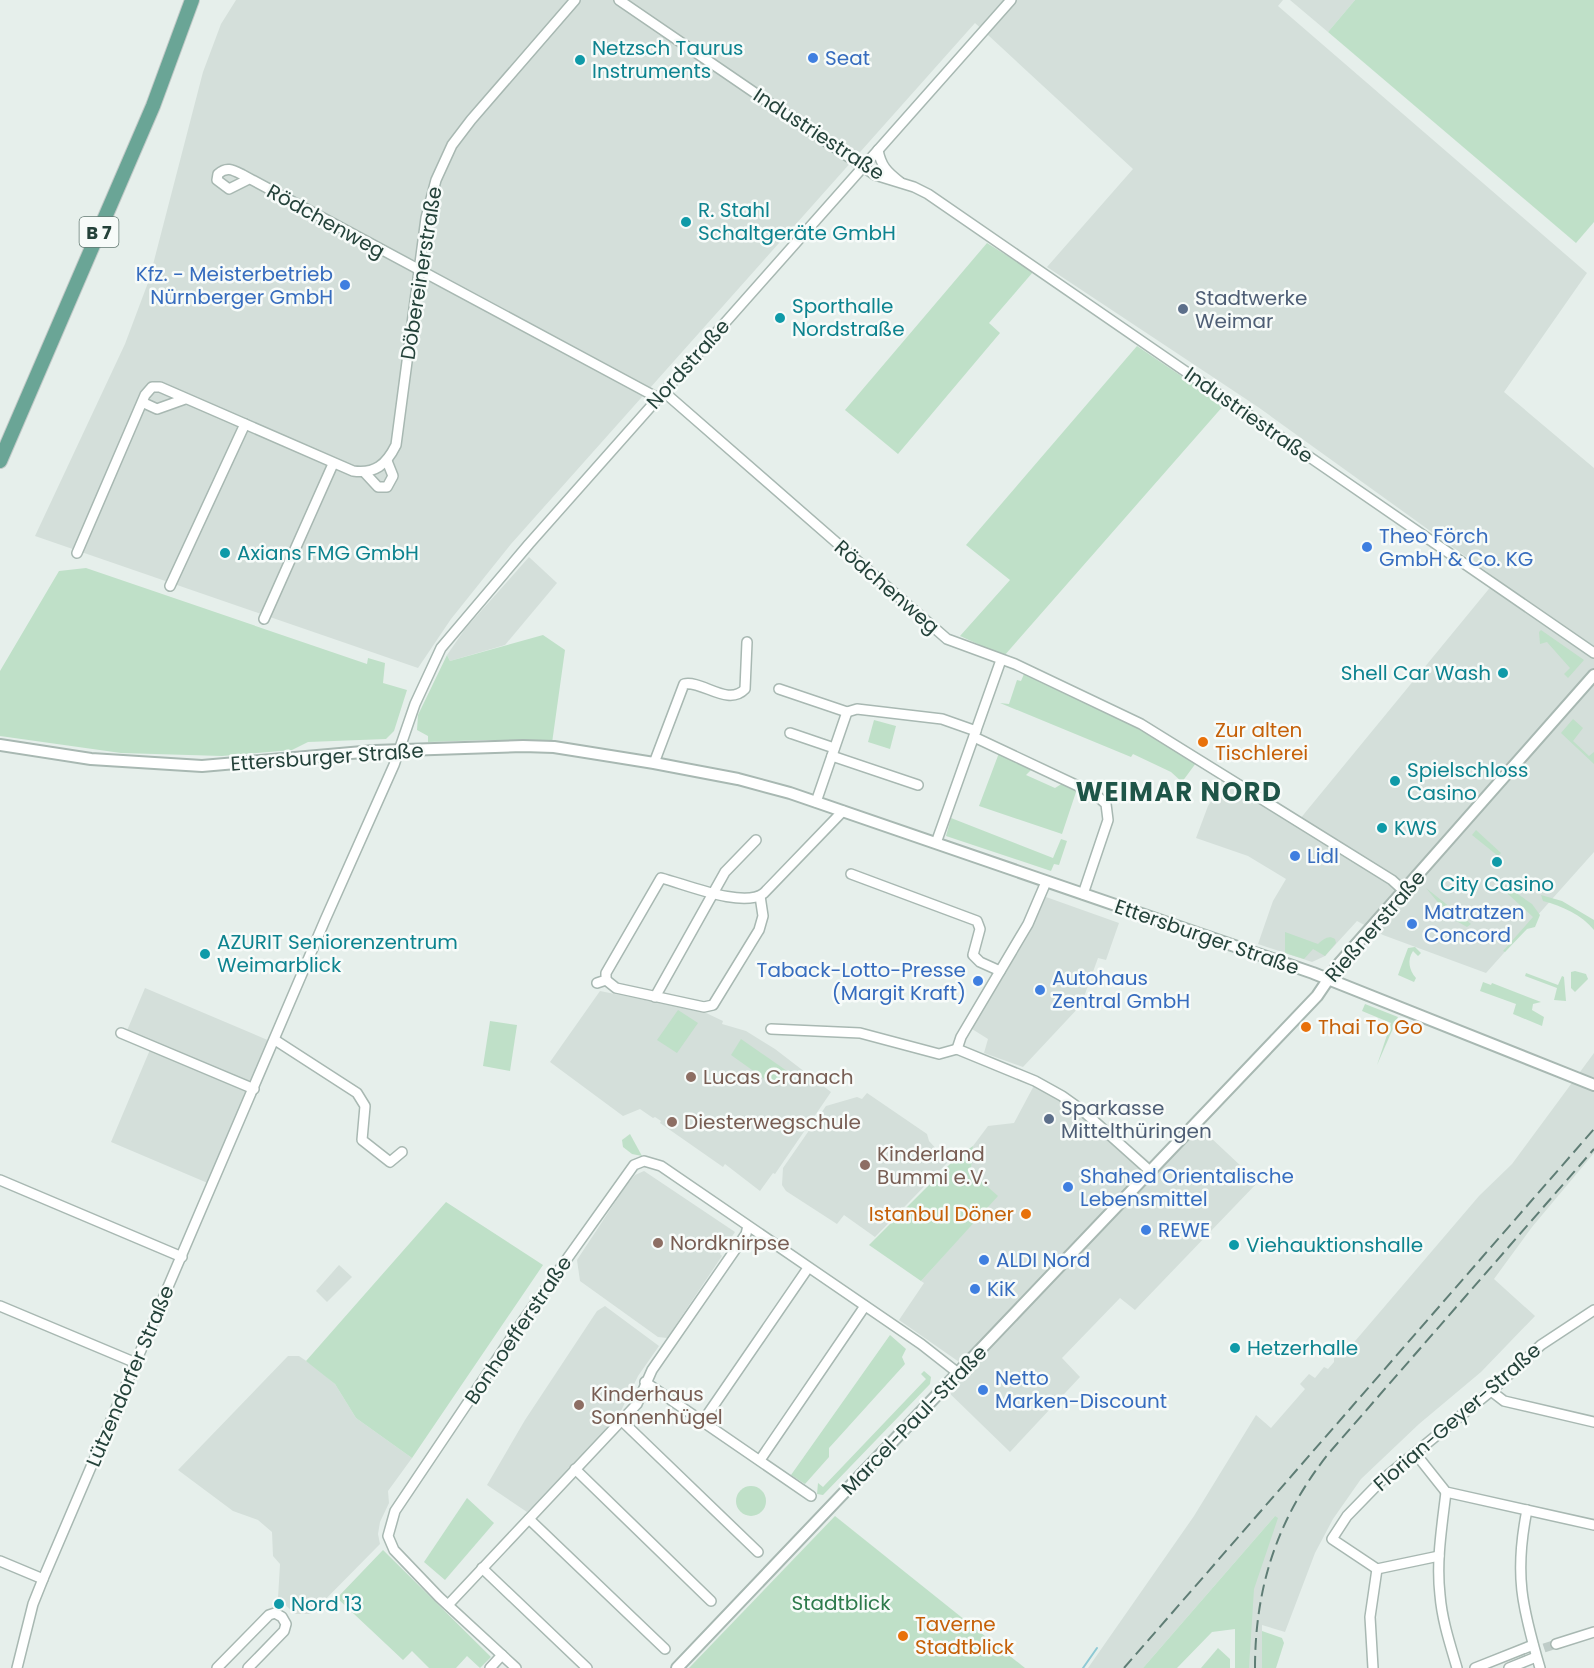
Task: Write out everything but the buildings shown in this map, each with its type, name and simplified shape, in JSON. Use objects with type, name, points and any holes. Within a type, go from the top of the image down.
[{"type":"main road","name":"B 7","points":[[0,461],[141,135],[169,67],[192,0]]},
{"type":"street","name":"Döbereinerstraße","points":[[365,473],[378,487],[387,487],[392,482],[393,476],[387,461],[396,445],[426,218],[436,180],[452,145],[574,0]]},
{"type":"street","name":"Industriestraße","points":[[619,0],[863,167],[889,181],[902,183]]},
{"type":"street","name":"Nordstraße","points":[[400,750],[419,694],[441,648],[661,395],[1011,0]]},
{"type":"street","name":"Industriestraße","points":[[878,150],[880,162],[888,173],[902,183],[928,194],[992,237],[1594,653]]},
{"type":"street","name":"Rödchenweg","points":[[249,179],[418,272],[661,395],[947,639],[962,642],[1141,724],[1392,880],[1404,891]]},
{"type":"street","points":[[77,554],[144,403],[145,395],[152,387],[160,387],[333,464],[365,473],[377,469],[387,461]]},
{"type":"street","points":[[144,403],[157,408],[185,399]]},
{"type":"street","points":[[170,586],[245,424]]},
{"type":"street","points":[[264,620],[333,464]]},
{"type":"street","points":[[654,763],[684,684],[689,683],[711,692],[729,694],[739,694],[745,689],[747,642]]},
{"type":"street","points":[[936,843],[1001,660]]},
{"type":"street","name":"Rießnerstraße","points":[[1150,1172],[1317,996],[1404,891],[1594,675]]},
{"type":"street","points":[[779,689],[847,712],[857,709],[942,719],[1095,794],[1106,804],[1108,820],[1083,894]]},
{"type":"street","points":[[816,802],[847,712]]},
{"type":"street","points":[[790,734],[918,785]]},
{"type":"street","name":"Ettersburger Straße","points":[[0,745],[91,759],[202,766],[400,750],[554,747],[654,763],[762,785],[936,843],[1328,980],[1594,1085]]},
{"type":"street","name":"Lützendorfer Straße","points":[[17,1668],[33,1604],[43,1579],[400,750]]},
{"type":"street","points":[[760,896],[763,916],[759,930],[717,1003],[704,1007],[616,988],[602,982],[661,878],[738,899],[760,896],[843,811]]},
{"type":"street","points":[[655,997],[725,872],[756,840]]},
{"type":"street","points":[[851,874],[977,921],[980,929],[974,955],[980,962],[1000,972]]},
{"type":"street","points":[[957,1049],[961,1036],[1028,924],[1046,882]]},
{"type":"street","points":[[771,1029],[860,1033],[939,1054],[957,1049],[1062,1096],[1083,1111],[1150,1172]]},
{"type":"street","points":[[121,1033],[254,1089]]},
{"type":"street","points":[[275,1040],[357,1093],[365,1106],[361,1130],[362,1140],[366,1144],[390,1161],[402,1152]]},
{"type":"street","name":"Bonhoefferstraße","points":[[516,1668],[448,1605],[394,1550],[388,1536],[391,1518],[522,1322],[626,1173],[634,1165],[644,1161],[655,1163],[865,1306],[958,1373]]},
{"type":"street","name":"Marcel-Paul-Straße","points":[[677,1668],[1150,1172]]},
{"type":"street","points":[[0,1180],[182,1257]]},
{"type":"street","points":[[448,1605],[637,1404],[645,1382],[746,1234],[748,1226]]},
{"type":"street","points":[[704,1421],[808,1268]]},
{"type":"street","points":[[0,1306],[136,1363]]},
{"type":"street","points":[[760,1460],[865,1306]]},
{"type":"street","name":"Florian-Geyer-Straße","points":[[1377,1569],[1332,1539],[1357,1505],[1382,1480],[1491,1391],[1540,1345],[1594,1310]]},
{"type":"street","points":[[645,1382],[811,1496]]},
{"type":"street","points":[[1491,1391],[1504,1401],[1594,1422]]},
{"type":"street","points":[[622,1421],[758,1552]]},
{"type":"street","points":[[1415,1454],[1446,1492],[1594,1525]]},
{"type":"street","points":[[575,1469],[711,1601]]},
{"type":"street","points":[[1446,1492],[1439,1556],[1441,1605],[1457,1668]]},
{"type":"street","points":[[1527,1510],[1519,1569],[1521,1601],[1537,1650],[1539,1668]]},
{"type":"street","points":[[529,1519],[665,1649]]},
{"type":"street","points":[[1372,1668],[1370,1617],[1377,1569],[1439,1556]]},
{"type":"street","points":[[0,1561],[43,1579]]},
{"type":"street","points":[[482,1568],[587,1668]]},
{"type":"street","points":[[217,1668],[269,1615],[275,1613],[286,1624],[284,1631],[249,1668]]},
{"type":"street","points":[[1556,1644],[1594,1632]]},
{"type":"street","points":[[1475,1668],[1537,1650]]},
{"type":"street","points":[[1509,1668],[1537,1650]]},
{"type":"street","points":[[490,1668],[502,1655]]},
{"type":"shaded area","points":[[236,0],[1283,0],[1278,6],[1587,273],[1504,392],[1594,468],[1594,852],[1486,973],[1383,935],[1357,921],[1325,956],[1312,962],[1258,944],[1273,901],[1286,879],[1248,856],[1196,838],[1208,806],[1224,782],[1295,825],[1497,579],[1258,407],[1047,267],[1133,169],[975,23],[511,544],[451,619],[418,668],[35,536],[125,344],[149,280],[203,72],[221,24]]},
{"type":"shaded area","points":[[1290,0],[1355,0],[1328,32]]},
{"type":"shaded area","points":[[529,557],[557,583],[505,645],[450,661],[447,655],[465,629]]},
{"type":"shaded area","name":"Autohaus Zentral GmbH","points":[[1046,897],[1119,923],[1106,960],[1098,958],[1081,1005],[1023,1067],[984,1053],[988,1039],[972,1029],[1029,934]]},
{"type":"shaded area","points":[[145,988],[270,1041],[210,1184],[111,1142],[152,1045],[126,1033]]},
{"type":"shaded area","name":"Lucas Cranach","points":[[600,991],[704,1012],[723,1021],[722,1024],[746,1031],[775,1049],[831,1092],[775,1174],[773,1173],[760,1191],[725,1164],[723,1167],[660,1123],[661,1121],[655,1117],[653,1118],[640,1109],[623,1116],[550,1062]]},
{"type":"shaded area","points":[[1594,1053],[1594,1153],[1532,1227],[1494,1279],[1535,1316],[1481,1372],[1419,1424],[1361,1479],[1333,1519],[1315,1553],[1285,1632],[1262,1625],[1262,1668],[1249,1668],[1253,1589],[1275,1516],[1143,1668],[1088,1668],[1194,1516],[1256,1415],[1271,1428],[1305,1389],[1300,1384],[1309,1374],[1315,1378],[1324,1367],[1328,1369],[1334,1362],[1334,1356],[1347,1344],[1350,1347],[1479,1196],[1512,1164]]},
{"type":"shaded area","points":[[1038,1078],[1074,1098],[1151,1163],[1194,1122],[1258,1182],[1135,1310],[1120,1298],[1062,1358],[1080,1377],[1010,1452],[942,1386],[962,1364],[899,1320],[924,1283],[921,1281],[997,1196],[971,1172],[973,1146],[988,1126],[1014,1123]]},
{"type":"shaded area","name":"Kinderland Bummi e.V.","points":[[867,1093],[927,1134],[929,1141],[948,1162],[875,1237],[844,1215],[837,1224],[786,1191],[782,1185],[783,1168],[826,1106],[857,1097],[862,1099]]},
{"type":"shaded area","name":"Nordknirpse","points":[[644,1171],[735,1232],[720,1254],[722,1256],[667,1338],[658,1337],[580,1281],[577,1260],[625,1187],[635,1175]]},
{"type":"shaded area","points":[[339,1265],[352,1277],[327,1302],[316,1291]]},
{"type":"shaded area","name":"Kinderhaus Sonnenhügel","points":[[605,1306],[659,1346],[638,1376],[621,1411],[609,1427],[527,1512],[487,1485],[525,1420],[597,1311]]},
{"type":"shaded area","points":[[288,1356],[299,1356],[315,1367],[335,1384],[356,1418],[412,1458],[388,1491],[389,1503],[380,1522],[378,1534],[380,1544],[311,1614],[295,1614],[278,1598],[280,1564],[273,1556],[272,1532],[258,1520],[233,1511],[178,1470]]},
{"type":"green space","points":[[1355,0],[1594,0],[1594,222],[1576,243],[1328,32]]},
{"type":"green space","points":[[987,243],[1033,272],[989,323],[1000,333],[898,454],[845,410]]},
{"type":"green space","points":[[1137,346],[1224,405],[1004,656],[960,636],[1010,580],[966,545]]},
{"type":"green space","points":[[86,568],[367,664],[368,658],[385,663],[383,683],[407,690],[394,731],[386,739],[308,742],[292,750],[222,756],[121,753],[0,736],[0,671],[59,571]]},
{"type":"green space","points":[[1541,630],[1584,660],[1568,678],[1564,674],[1570,668],[1547,642],[1540,644],[1539,632]]},
{"type":"green space","points":[[543,635],[565,650],[552,743],[487,740],[428,742],[428,736],[417,730],[418,715],[447,655],[450,661]]},
{"type":"green space","points":[[1024,674],[1135,726],[1196,763],[1182,782],[1171,772],[1133,754],[1131,757],[1000,703],[1009,704],[1017,680],[1021,681]]},
{"type":"green space","points":[[1573,719],[1583,728],[1573,741],[1589,756],[1594,752],[1594,764],[1561,733]]},
{"type":"green space","points":[[874,720],[896,726],[890,749],[868,742]]},
{"type":"green space","points":[[999,753],[1033,768],[1026,775],[1055,788],[1063,783],[1077,789],[1062,834],[979,806]]},
{"type":"green space","points":[[951,818],[1053,858],[1061,839],[1067,841],[1059,865],[1054,864],[1051,871],[946,836]]},
{"type":"green space","points":[[1476,830],[1501,853],[1498,856],[1472,835]]},
{"type":"green space","points":[[1499,881],[1532,904],[1540,915],[1535,927],[1527,929],[1505,952],[1503,951],[1533,917],[1497,884]]},
{"type":"green space","points":[[1426,888],[1471,924],[1467,927],[1451,918]]},
{"type":"green space","points":[[1541,895],[1562,901],[1594,920],[1594,930],[1571,912],[1543,901]]},
{"type":"green space","points":[[1285,932],[1318,944],[1328,938],[1335,939],[1336,943],[1325,956],[1313,949],[1304,959],[1285,953]]},
{"type":"green space","points":[[1415,947],[1421,953],[1418,956],[1413,951],[1409,961],[1416,978],[1414,982],[1398,975],[1408,948]]},
{"type":"green space","points":[[1571,972],[1586,974],[1588,979],[1575,992],[1571,988]]},
{"type":"green space","points":[[1526,973],[1558,985],[1562,976],[1564,977],[1566,1001],[1554,1000],[1557,988],[1525,976]]},
{"type":"green space","points":[[1483,982],[1491,985],[1492,983],[1541,1002],[1533,1004],[1532,1010],[1544,1017],[1542,1026],[1513,1014],[1516,1004],[1480,991]]},
{"type":"green space","points":[[1365,1004],[1398,1017],[1377,1065],[1391,1023],[1362,1011]]},
{"type":"green space","points":[[678,1010],[698,1023],[677,1053],[657,1040]]},
{"type":"green space","points":[[490,1021],[517,1025],[510,1071],[483,1066]]},
{"type":"green space","points":[[741,1039],[787,1071],[776,1087],[731,1055]]},
{"type":"green space","points":[[630,1134],[642,1156],[632,1154],[623,1147],[622,1140]]},
{"type":"green space","points":[[973,1146],[971,1172],[998,1196],[921,1281],[869,1245],[956,1158]]},
{"type":"green space","points":[[446,1202],[543,1265],[412,1458],[356,1418],[335,1384],[306,1361]]},
{"type":"green space","points":[[890,1335],[906,1349],[902,1357],[905,1364],[829,1448],[829,1457],[805,1484],[791,1475]]},
{"type":"green space","points":[[924,1371],[931,1377],[930,1384],[823,1495],[817,1494],[818,1483],[823,1487],[926,1379],[921,1374]]},
{"type":"green space","points":[[751,1486],[762,1490],[766,1501],[762,1512],[751,1516],[740,1512],[736,1501],[740,1490]]},
{"type":"green space","points":[[467,1498],[494,1523],[445,1580],[424,1562]]},
{"type":"green space","name":"Stadtblick","points":[[835,1516],[1025,1668],[689,1668]]},
{"type":"green space","points":[[1275,1516],[1278,1518],[1254,1589],[1249,1668],[1235,1668],[1235,1629],[1212,1632],[1177,1668],[1143,1668]]},
{"type":"green space","points":[[383,1550],[491,1657],[480,1668],[467,1656],[456,1668],[429,1668],[412,1651],[403,1660],[337,1598]]},
{"type":"green space","points":[[1262,1631],[1282,1638],[1284,1643],[1276,1668],[1262,1668]]},
{"type":"green space","points":[[1218,1648],[1230,1659],[1230,1668],[1201,1668]]},
{"type":"waterway","points":[[1083,1668],[1097,1648]]},
{"type":"tunnel","points":[[1544,1648],[1556,1644]]},
{"type":"railway","points":[[1124,1668],[1594,1129]]},
{"type":"railway","points":[[1255,1668],[1259,1609],[1265,1581],[1283,1528],[1311,1477],[1329,1453],[1594,1149]]},
{"type":"place","name":"Seat","points":[[813,58]]},
{"type":"place","name":"Netzsch Taurus Instruments","points":[[580,60]]},
{"type":"place","name":"R. Stahl Schaltgeräte GmbH","points":[[686,222]]},
{"type":"place","name":"Kfz. - Meisterbetrieb Nürnberger GmbH","points":[[345,285]]},
{"type":"place","name":"Stadtwerke Weimar","points":[[1183,309]]},
{"type":"place","name":"Sporthalle Nordstraße","points":[[780,318]]},
{"type":"place","name":"Theo Förch GmbH & Co. KG","points":[[1367,547]]},
{"type":"place","name":"Axians FMG GmbH","points":[[225,553]]},
{"type":"place","name":"Shell Car Wash","points":[[1503,673]]},
{"type":"place","name":"Zur alten Tischlerei","points":[[1203,742]]},
{"type":"place","name":"Spielschloss Casino","points":[[1395,781]]},
{"type":"place","name":"KWS","points":[[1382,828]]},
{"type":"place","name":"Lidl","points":[[1295,856]]},
{"type":"place","name":"City Casino","points":[[1497,862]]},
{"type":"place","name":"Matratzen Concord","points":[[1412,924]]},
{"type":"place","name":"AZURIT Seniorenzentrum Weimarblick","points":[[205,954]]},
{"type":"place","name":"Taback-Lotto-Presse (Margit Kraft)","points":[[978,981]]},
{"type":"place","name":"Autohaus Zentral GmbH","points":[[1040,990]]},
{"type":"place","name":"Thai To Go","points":[[1306,1027]]},
{"type":"place","name":"Lucas Cranach","points":[[691,1077]]},
{"type":"place","name":"Sparkasse Mittelthüringen","points":[[1049,1119]]},
{"type":"place","name":"Diesterwegschule","points":[[672,1122]]},
{"type":"place","name":"Kinderland Bummi e.V.","points":[[865,1165]]},
{"type":"place","name":"Shahed Orientalische Lebensmittel","points":[[1068,1187]]},
{"type":"place","name":"Istanbul Döner","points":[[1026,1214]]},
{"type":"place","name":"REWE","points":[[1146,1230]]},
{"type":"place","name":"Nordknirpse","points":[[658,1243]]},
{"type":"place","name":"Viehauktionshalle","points":[[1234,1245]]},
{"type":"place","name":"ALDI Nord","points":[[984,1260]]},
{"type":"place","name":"KiK","points":[[975,1289]]},
{"type":"place","name":"Hetzerhalle","points":[[1235,1348]]},
{"type":"place","name":"Netto Marken-Discount","points":[[983,1390]]},
{"type":"place","name":"Kinderhaus Sonnenhügel","points":[[579,1405]]},
{"type":"place","name":"Nord 13","points":[[279,1604]]},
{"type":"place","name":"Taverne Stadtblick","points":[[903,1636]]},
{"type":"district","name":"WEIMAR NORD","points":[[1179,792]]}]
